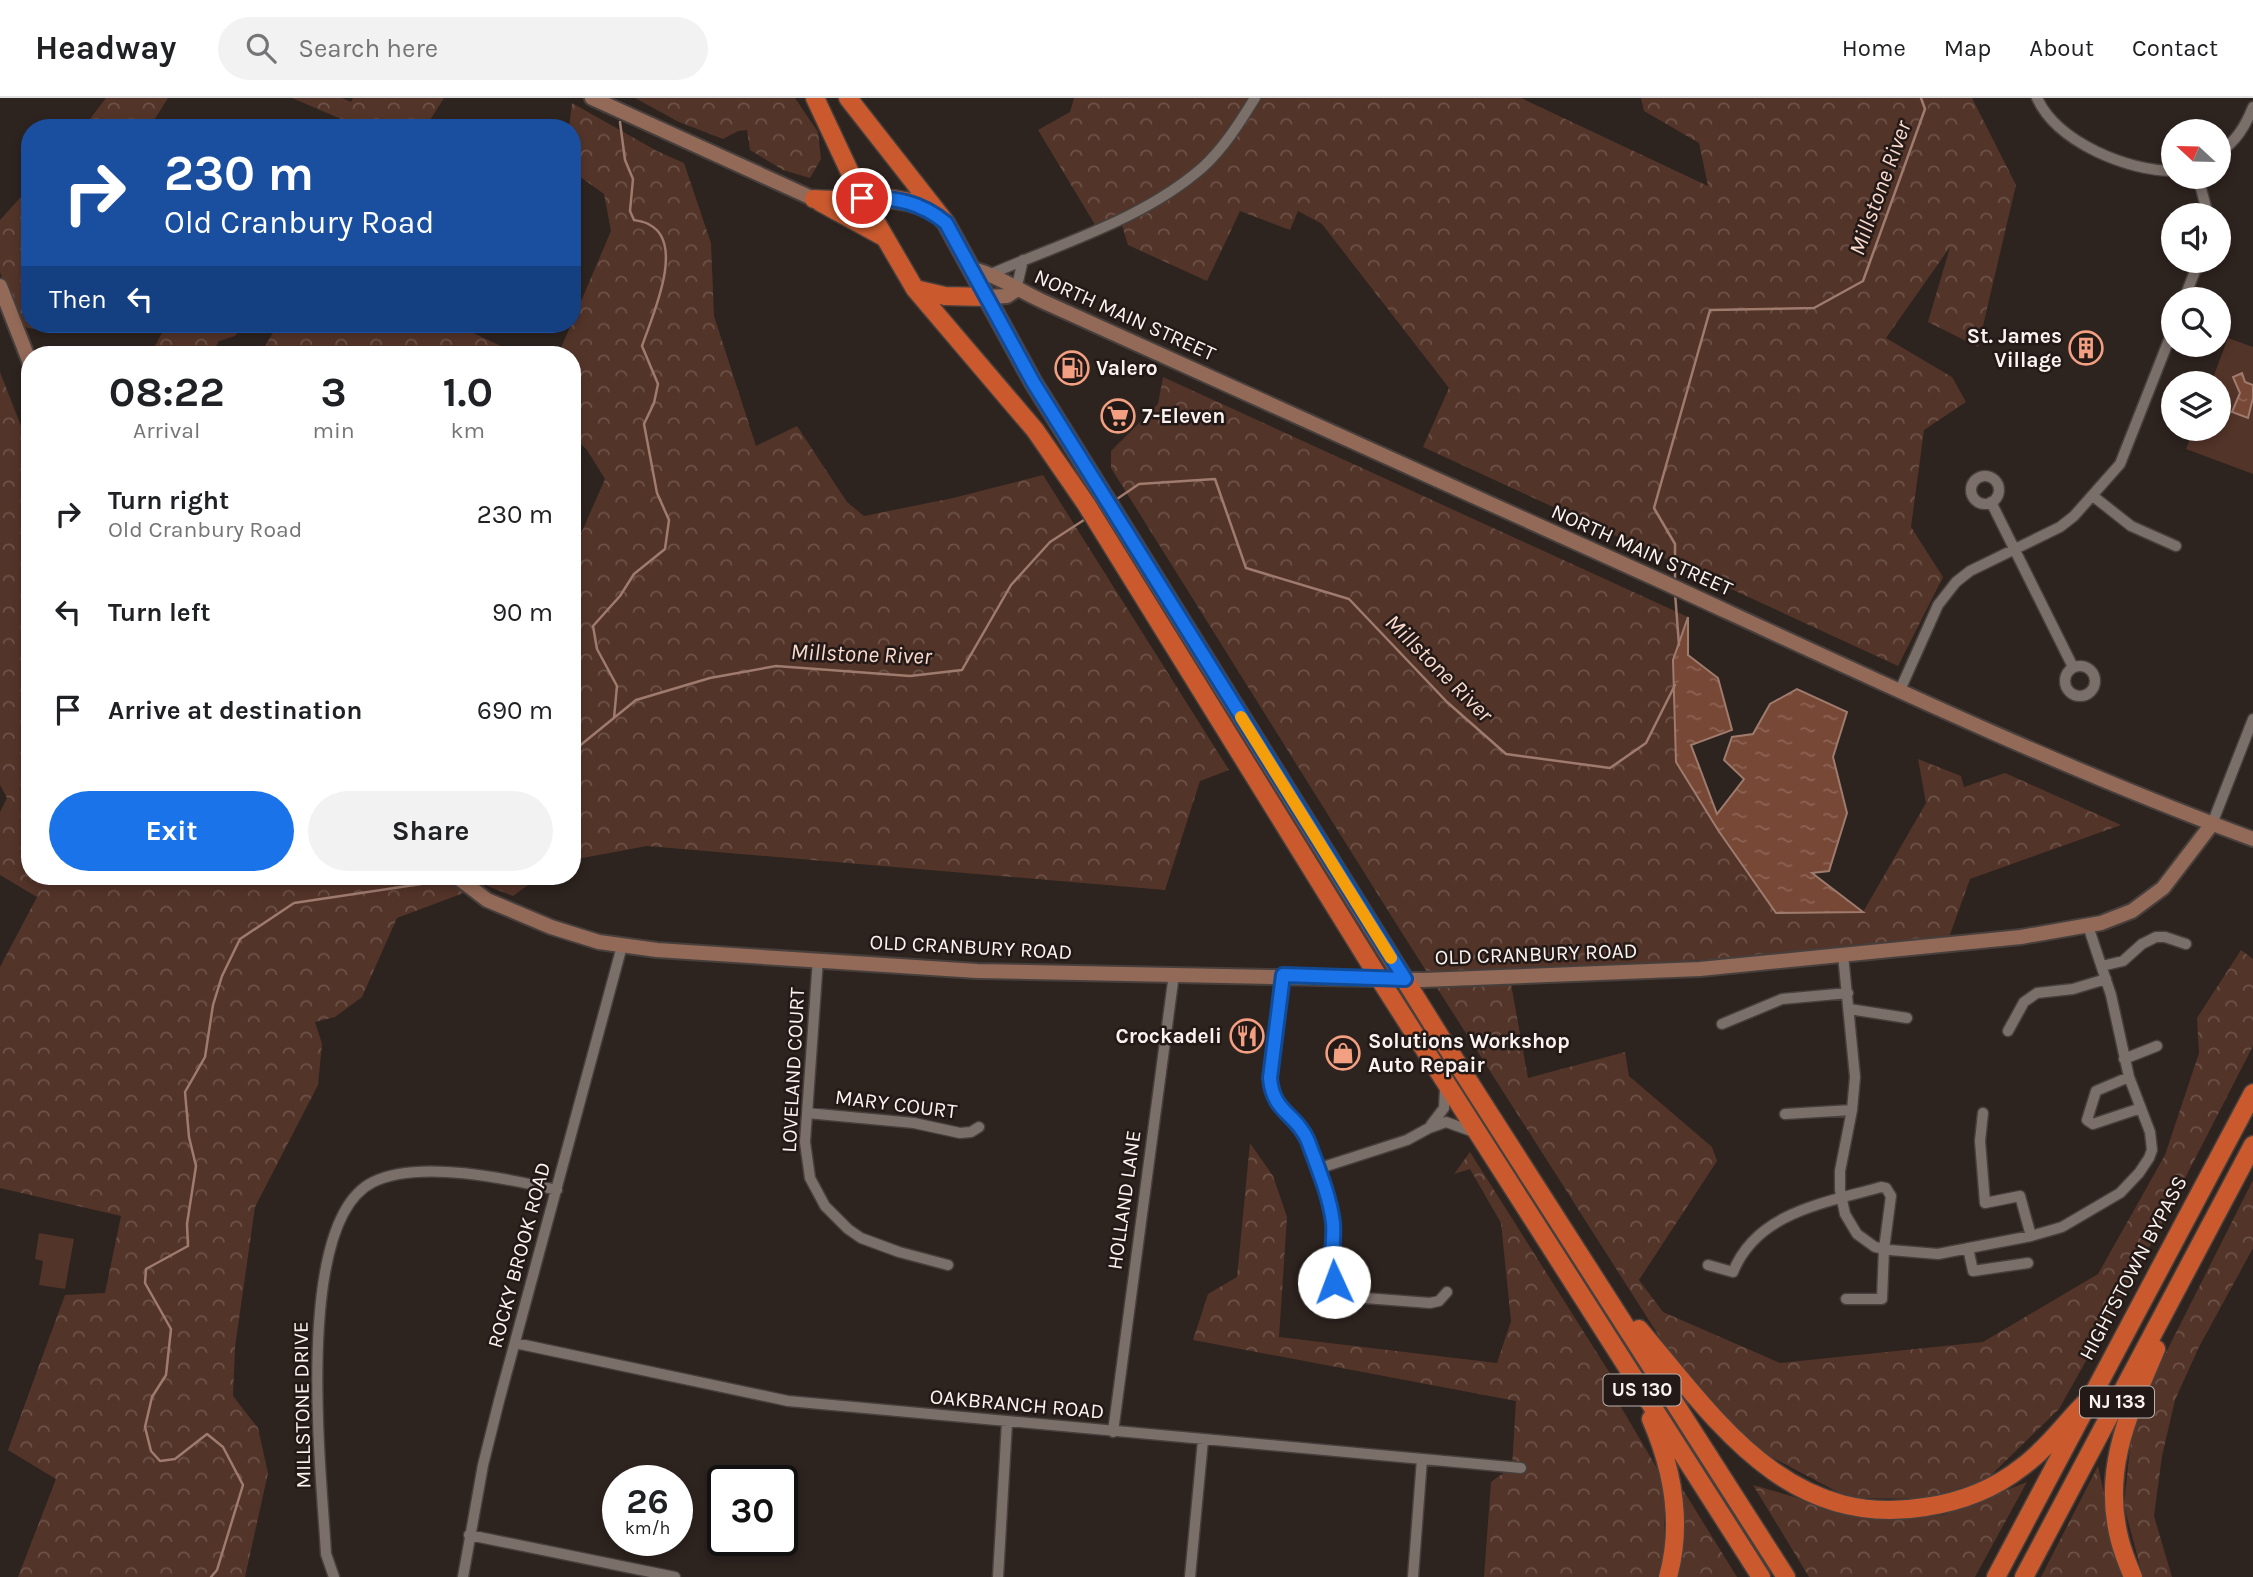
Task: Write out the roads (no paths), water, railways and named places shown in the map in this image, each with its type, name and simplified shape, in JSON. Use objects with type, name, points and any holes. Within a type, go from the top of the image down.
[{"type":"highway","name":"US 130","points":[[815,98],[862,198],[915,289],[1035,430],[1086,504],[1379,978],[1761,1577]]},
{"type":"highway","name":"US 130","points":[[848,98],[982,272],[987,297],[1027,372],[1405,979],[1786,1577]]},
{"type":"highway","points":[[822,200],[842,190],[847,179],[847,165]]},
{"type":"highway","points":[[822,200],[862,198],[907,201],[933,212],[946,223]]},
{"type":"highway","points":[[822,200],[881,232],[884,212],[889,206],[907,201]]},
{"type":"highway","points":[[961,298],[982,272]]},
{"type":"highway","points":[[915,289],[961,298],[987,297]]},
{"type":"highway","name":"HIGHTSTOWN BYPASS","points":[[1996,1577],[2253,1093]]},
{"type":"highway","name":"NJ 133","points":[[2024,1577],[2253,1145]]},
{"type":"highway","points":[[2133,1577],[2120,1541],[2115,1516],[2118,1450],[2124,1425],[2209,1228]]},
{"type":"highway","points":[[1592,1273],[1739,1444],[1755,1459],[1790,1484],[1843,1506],[1870,1511],[1913,1509],[1961,1499],[1982,1491],[2011,1475],[2038,1455],[2089,1399]]},
{"type":"highway","points":[[1632,1374],[1655,1428],[1672,1481],[1675,1523],[1668,1577]]},
{"type":"street","points":[[592,98],[822,200]]},
{"type":"street","points":[[982,272],[1023,260],[1110,223],[1179,187],[1205,165],[1234,131],[1255,98]]},
{"type":"street","points":[[2037,98],[2053,123],[2075,141],[2143,168],[2161,170]]},
{"type":"street","points":[[2231,145],[2243,130],[2253,107]]},
{"type":"street","points":[[987,297],[1007,296],[1016,290],[1023,260]]},
{"type":"street","name":"NORTH MAIN STREET","points":[[982,272],[1004,280],[1016,290],[1900,690],[2132,793],[2253,839]]},
{"type":"street","points":[[0,286],[23,346]]},
{"type":"street","points":[[1900,690],[1938,605],[1947,592],[1970,571],[2060,527],[2074,516],[2120,464],[2163,357]]},
{"type":"street","points":[[2093,496],[2131,526],[2176,546]]},
{"type":"street","points":[[1992,502],[2073,667]]},
{"type":"street","points":[[2212,824],[2253,719]]},
{"type":"street","name":"OLD CRANBURY ROAD","points":[[467,885],[487,900],[551,927],[599,942],[700,954],[977,971],[1405,979],[1700,969],[2021,937],[2088,926],[2119,917],[2146,903],[2175,875],[2212,824]]},
{"type":"street","points":[[1843,955],[1855,1077],[1852,1110],[1842,1154],[1841,1199],[1845,1214],[1857,1234],[1865,1241],[1884,1249],[1938,1254],[2031,1236],[2076,1220],[2130,1185],[2152,1150],[2150,1132],[2129,1077],[2106,979],[2088,926]]},
{"type":"street","points":[[2102,966],[2123,961],[2142,944],[2156,937],[2186,943]]},
{"type":"street","name":"ROCKY BROOK ROAD","points":[[463,1577],[486,1452],[622,946]]},
{"type":"street","name":"LOVELAND COURT","points":[[818,960],[807,1113],[806,1158],[810,1178],[825,1206],[861,1238],[899,1252],[948,1265]]},
{"type":"street","name":"HOLLAND LANE","points":[[1113,1432],[1174,974]]},
{"type":"street","points":[[1283,975],[1270,1078],[1271,1089],[1281,1108],[1303,1130],[1317,1169],[1333,1221],[1331,1273],[1338,1288],[1352,1297],[1430,1303],[1438,1301],[1447,1292]]},
{"type":"street","points":[[2008,1031],[2024,1002],[2037,992],[2073,989],[2106,979]]},
{"type":"street","points":[[1722,1024],[1782,999],[1848,993]]},
{"type":"street","points":[[1849,1009],[1906,1018]]},
{"type":"street","points":[[2124,1059],[2157,1046]]},
{"type":"street","points":[[2129,1077],[2096,1091],[2087,1120],[2093,1124],[2141,1108]]},
{"type":"street","points":[[1429,1128],[1444,1108],[1446,1092],[1443,1079]]},
{"type":"street","points":[[1785,1114],[1852,1110]]},
{"type":"street","name":"MARY COURT","points":[[807,1113],[914,1123],[960,1133],[971,1132],[979,1127]]},
{"type":"street","points":[[1983,1113],[1980,1141],[1985,1202],[2020,1196],[2031,1236]]},
{"type":"street","points":[[1317,1169],[1407,1140],[1446,1122],[1478,1133]]},
{"type":"street","name":"MILLSTONE DRIVE","points":[[334,1577],[326,1554],[316,1364],[317,1335],[326,1273],[344,1210],[370,1183],[396,1175],[455,1173],[557,1190]]},
{"type":"street","points":[[1707,1265],[1733,1272],[1750,1243],[1772,1223],[1881,1187],[1891,1196],[1884,1249],[1882,1299],[1846,1299]]},
{"type":"street","points":[[1968,1248],[1973,1271],[2028,1263]]},
{"type":"street","name":"OAKBRANCH ROAD","points":[[515,1343],[788,1401],[1521,1468]]},
{"type":"street","points":[[998,1577],[1007,1422]]},
{"type":"street","points":[[1190,1577],[1203,1440]]},
{"type":"street","points":[[1413,1577],[1422,1459]]},
{"type":"street","points":[[470,1535],[675,1577]]},
{"type":"water","points":[[2242,373],[2245,382],[2253,385],[2248,418],[2232,412],[2240,393],[2233,377]]},
{"type":"water","points":[[1688,617],[1688,655],[1718,678],[1732,730],[1691,745],[1717,814],[1744,779],[1724,760],[1732,737],[1753,734],[1770,704],[1797,689],[1847,712],[1833,757],[1847,813],[1829,871],[1812,873],[1863,912],[1776,913],[1718,830],[1676,762],[1673,660]]},
{"type":"waterway","name":"Millstone River","points":[[1675,583],[1675,544],[1654,508],[1710,310],[1814,308],[1863,281],[1925,109],[1921,98]]},
{"type":"waterway","points":[[614,718],[617,686],[597,649],[593,626],[620,596],[634,574],[665,549],[669,520],[657,493],[644,424],[654,403],[658,384],[642,346],[663,282],[665,248],[660,235],[648,224],[634,220],[630,211],[633,179],[625,160],[620,122]]},
{"type":"waterway","name":"Millstone River","points":[[1114,501],[1139,484],[1215,479],[1246,568],[1349,599],[1447,702],[1506,754],[1610,768],[1646,743],[1675,685]]},
{"type":"waterway","name":"Millstone River","points":[[581,745],[636,700],[710,678],[776,666],[910,676],[962,670],[1011,585],[1050,542],[1087,518]]},
{"type":"waterway","name":"Millstone River","points":[[1675,593],[1679,645]]},
{"type":"waterway","name":"Millstone River","points":[[211,1577],[217,1570],[243,1485],[223,1447],[207,1434],[175,1459],[160,1461],[151,1451],[145,1427],[152,1397],[166,1375],[171,1329],[145,1283],[146,1269],[188,1246],[187,1224],[196,1166],[189,1137],[185,1092],[205,1057],[213,1005],[222,976],[240,939],[294,903],[414,885]]},
{"type":"place","name":"St. James Village","points":[[2086,348]]},
{"type":"place","name":"Valero","points":[[1072,368]]},
{"type":"place","name":"7-Eleven","points":[[1118,416]]},
{"type":"place","name":"Crockadeli","points":[[1247,1036]]},
{"type":"place","name":"Solutions Workshop Auto Repair","points":[[1343,1053]]}]
